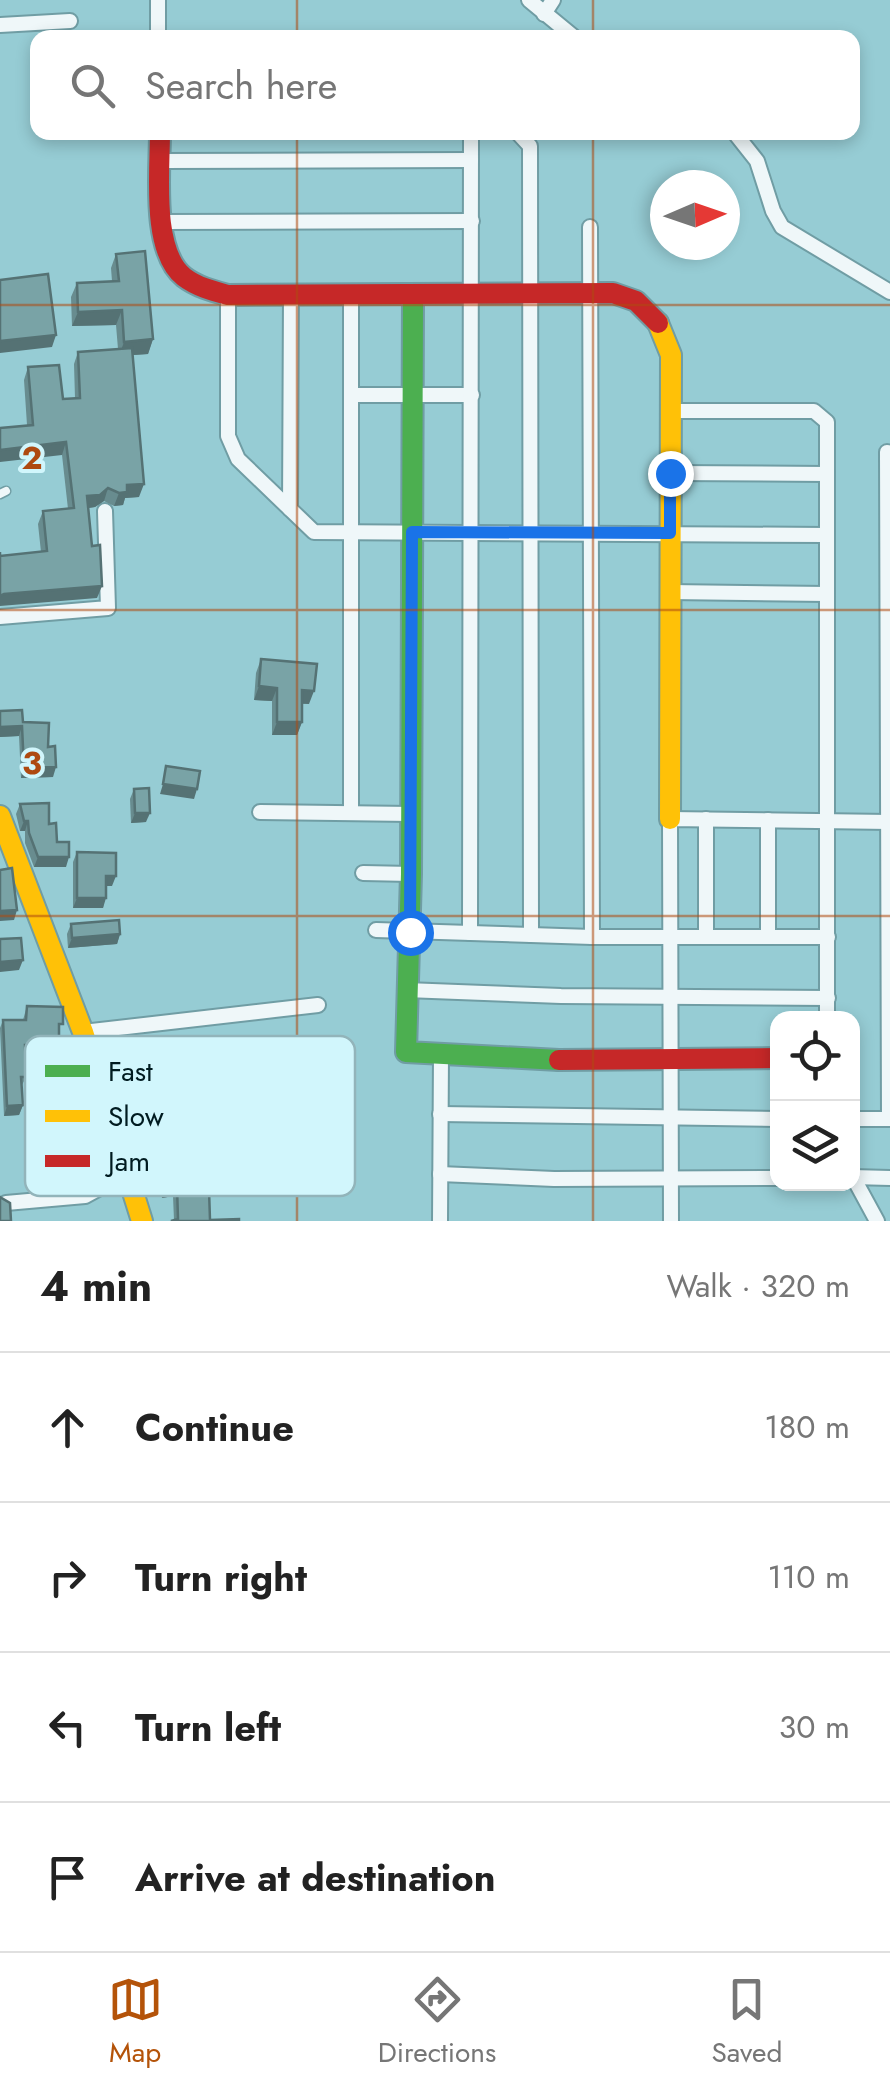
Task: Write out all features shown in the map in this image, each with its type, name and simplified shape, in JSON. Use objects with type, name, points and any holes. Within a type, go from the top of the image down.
[{"type":"street","points":[[158,0],[158,30]]},
{"type":"street","points":[[529,0],[565,30]]},
{"type":"street","points":[[544,14],[552,0]]},
{"type":"street","points":[[0,26],[70,22]]},
{"type":"street","points":[[160,140],[161,222],[166,257],[180,276],[202,290],[228,295],[634,296],[652,312],[666,333],[671,356],[671,1221]]},
{"type":"street","points":[[471,140],[472,531]]},
{"type":"street","points":[[524,140],[530,146],[531,936]]},
{"type":"street","points":[[740,140],[757,161],[773,212],[782,227],[890,292]]},
{"type":"street","points":[[160,161],[472,160]]},
{"type":"street","points":[[161,222],[472,222]]},
{"type":"street","points":[[590,227],[592,937]]},
{"type":"street","points":[[412,294],[411,874],[406,1052],[556,1060],[770,1058]]},
{"type":"street","points":[[470,934],[472,294]]},
{"type":"street","points":[[228,295],[228,436],[238,459],[314,532],[826,535]]},
{"type":"street","points":[[290,510],[291,295]]},
{"type":"street","points":[[350,813],[351,295]]},
{"type":"street","points":[[351,394],[472,395]]},
{"type":"street","points":[[671,411],[814,411],[827,422],[828,1011]]},
{"type":"street","points":[[860,1119],[889,1119],[887,452],[890,454]]},
{"type":"street","points":[[670,473],[827,474]]},
{"type":"street","points":[[0,617],[108,608],[105,511]]},
{"type":"street","points":[[670,592],[827,594]]},
{"type":"street","points":[[260,812],[411,814]]},
{"type":"street","points":[[0,816],[84,1036]]},
{"type":"street","points":[[670,819],[890,822]]},
{"type":"street","points":[[706,819],[706,937]]},
{"type":"street","points":[[768,820],[768,937]]},
{"type":"street","points":[[364,873],[411,874]]},
{"type":"street","points":[[376,930],[592,937],[828,937]]},
{"type":"street","points":[[406,990],[828,998]]},
{"type":"street","points":[[83,1032],[318,1004]]},
{"type":"street","points":[[440,1221],[441,1054]]},
{"type":"street","points":[[440,1114],[770,1119]]},
{"type":"street","points":[[440,1174],[554,1179],[770,1178]]},
{"type":"street","points":[[860,1177],[890,1178]]},
{"type":"street","points":[[860,1190],[877,1221]]},
{"type":"street","points":[[6,1203],[85,1196]]},
{"type":"street","points":[[133,1196],[142,1221]]},
{"type":"building","points":[[145,251],[153,339],[124,342],[122,310],[78,312],[77,283],[119,281],[116,254]]},
{"type":"building","points":[[48,274],[56,335],[0,341],[0,280]]},
{"type":"building","points":[[132,348],[144,484],[127,485],[127,492],[108,488],[100,495],[87,496],[92,546],[100,545],[102,586],[0,596],[0,556],[47,551],[43,511],[74,508],[66,442],[0,450],[0,428],[33,425],[28,367],[59,365],[63,399],[80,398],[78,352]]},
{"type":"building","points":[[261,659],[317,664],[314,691],[302,690],[302,722],[277,722],[277,688],[259,686]]},
{"type":"building","points":[[22,710],[23,722],[49,723],[48,747],[55,746],[56,767],[24,768],[22,726],[0,727],[0,711]]},
{"type":"building","points":[[166,766],[200,771],[197,789],[163,784]]},
{"type":"building","points":[[149,788],[150,813],[135,813],[134,789]]},
{"type":"building","points":[[49,803],[49,824],[56,823],[57,842],[69,842],[69,857],[38,857],[28,821],[24,821],[20,804]]},
{"type":"building","points":[[77,852],[116,853],[116,876],[106,876],[106,898],[77,898]]},
{"type":"building","points":[[12,868],[17,910],[0,911],[0,870]]},
{"type":"building","points":[[119,920],[120,934],[72,938],[71,924]]},
{"type":"building","points":[[21,938],[23,960],[0,962],[0,939]]},
{"type":"building","points":[[27,1006],[63,1007],[59,1036],[25,1036],[23,1105],[7,1106],[3,1020],[26,1020]]},
{"type":"building","points":[[177,1196],[209,1196],[210,1220],[239,1221],[171,1221],[178,1219]]},
{"type":"building","points":[[0,1197],[10,1203],[11,1221],[0,1221]]},
{"type":"traffic: fast","points":[[413,294],[411,874],[406,1052],[559,1060]]},
{"type":"traffic: slow","points":[[658,323],[671,355],[670,819]]},
{"type":"traffic: slow","points":[[0,816],[84,1036]]},
{"type":"traffic: slow","points":[[134,1196],[142,1221]]},
{"type":"traffic: jam","points":[[160,140],[160,209],[166,249],[184,277],[205,288],[228,295],[613,293],[636,301],[658,323]]},
{"type":"traffic: jam","points":[[559,1060],[770,1058]]},
{"type":"route","points":[[410,932],[412,532],[670,533],[670,473]]}]
